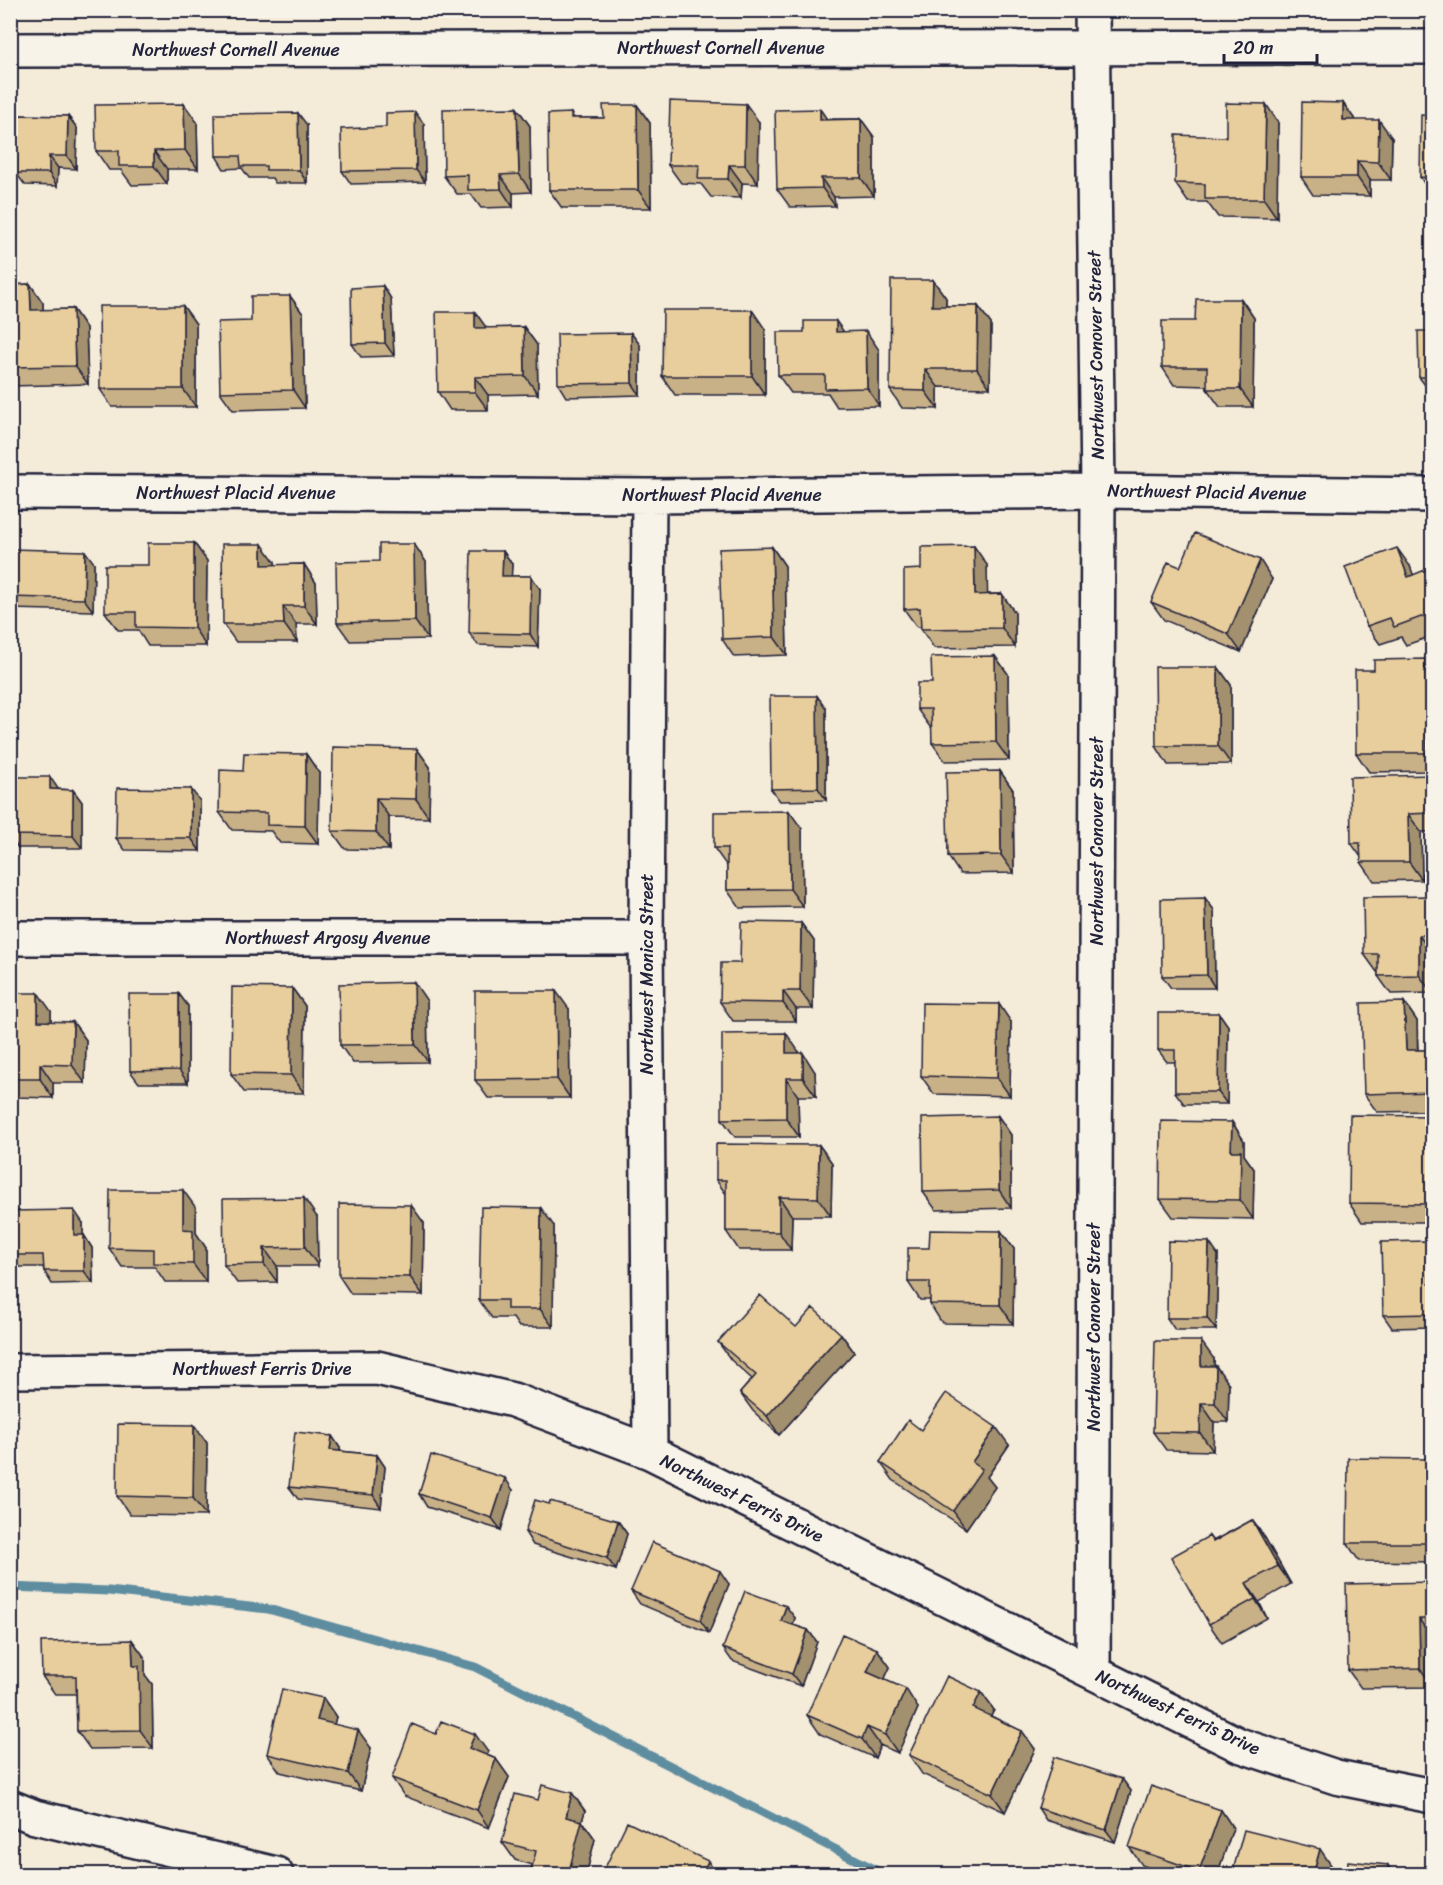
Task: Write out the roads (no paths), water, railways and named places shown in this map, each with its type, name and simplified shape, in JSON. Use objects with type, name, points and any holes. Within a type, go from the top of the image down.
[{"type":"street","name":"Northwest Conover Street","points":[[1092,10],[1098,491],[1093,1672]]},
{"type":"street","name":"Northwest Cornell Avenue","points":[[10,50],[1432,47]]},
{"type":"street","name":"Northwest Placid Avenue","points":[[10,492],[649,496],[1098,491],[1432,495]]},
{"type":"street","name":"Northwest Monica Street","points":[[649,496],[646,938],[650,1452]]},
{"type":"street","name":"Northwest Argosy Avenue","points":[[10,938],[646,938]]},
{"type":"street","name":"Northwest Ferris Drive","points":[[10,1371],[377,1368],[513,1400],[650,1452],[1239,1745],[1336,1777],[1432,1796]]},
{"type":"street","points":[[10,1807],[35,1816],[276,1875]]},
{"type":"waterway","points":[[10,1587],[109,1591],[268,1609],[475,1667],[884,1874]]}]
